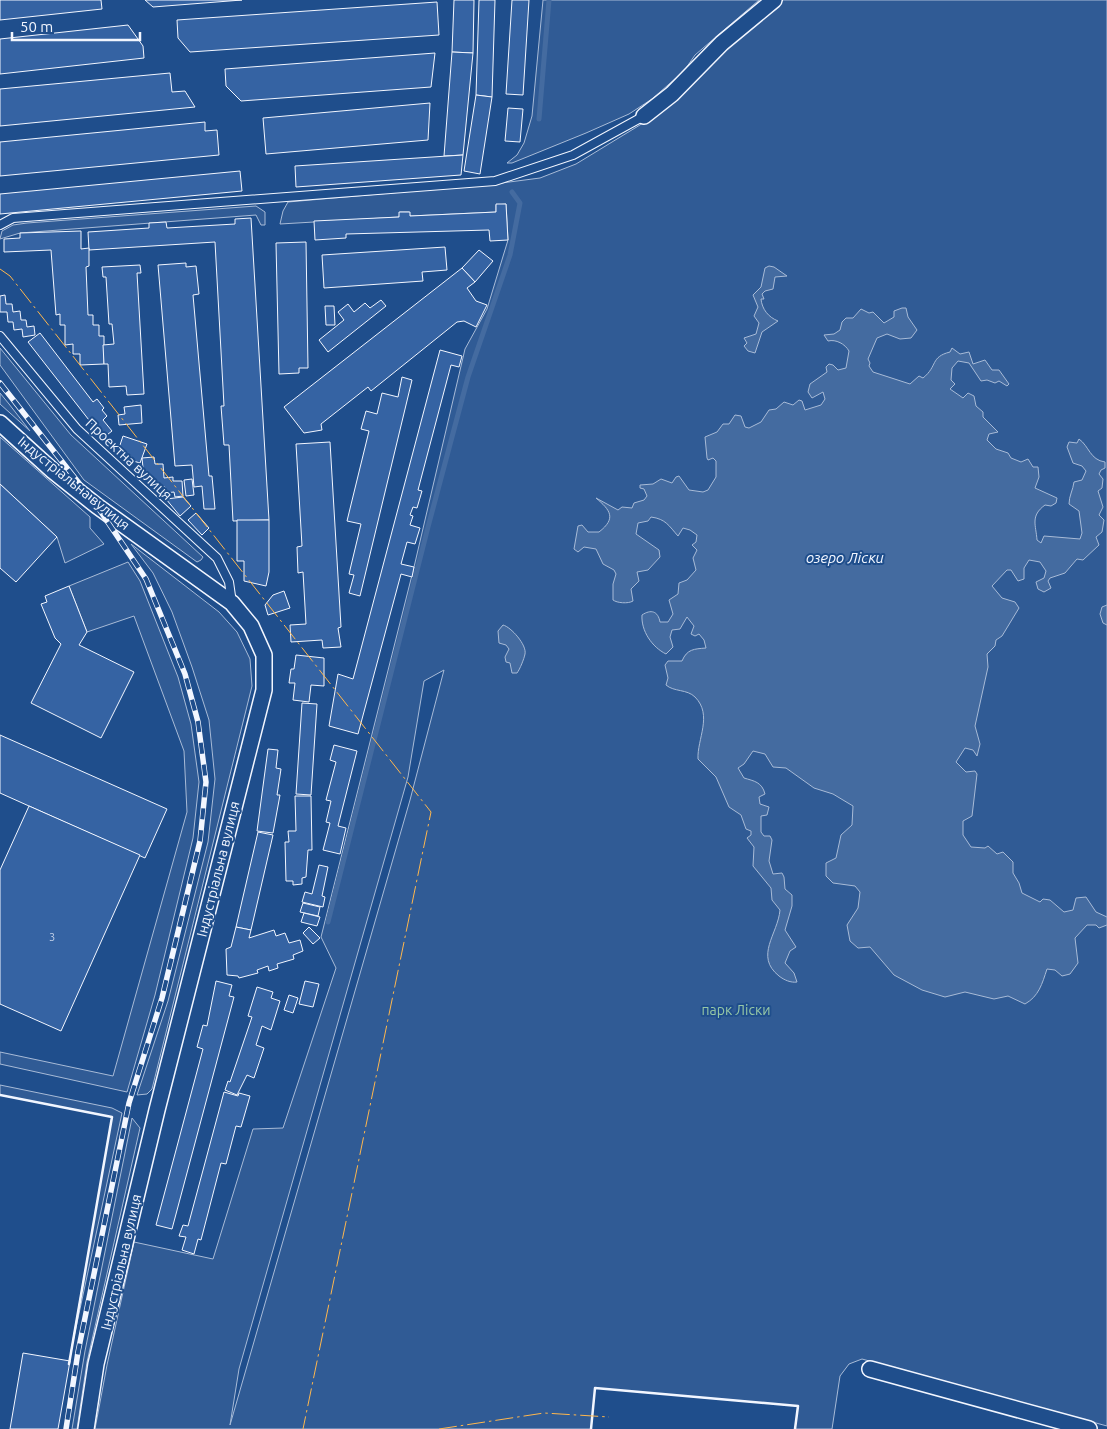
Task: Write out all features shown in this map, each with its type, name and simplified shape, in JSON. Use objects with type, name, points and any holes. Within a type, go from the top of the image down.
[{"type":"street","points":[[644,116],[672,94],[722,43],[774,0]]},
{"type":"street","name":"Індустріальна вулиця","points":[[0,422],[53,471],[97,506],[232,603],[251,626],[264,655],[264,690],[157,1110],[96,1364],[86,1429]]},
{"type":"street","points":[[870,1369],[1089,1429]]},
{"type":"lane","points":[[0,224],[13,218],[495,181],[573,155],[644,116]]},
{"type":"lane","name":"Проектна вулиця","points":[[0,336],[77,429],[217,558],[229,582],[232,603]]},
{"type":"shaded area","points":[[543,0],[759,0],[695,55],[684,71],[652,99],[629,114],[512,163],[507,163],[517,155],[524,143],[532,116]]},
{"type":"shaded area","name":"парк Ліски","points":[[782,0],[1107,0],[1107,1426],[862,1359],[849,1364],[840,1376],[832,1429],[795,1429],[798,1406],[595,1388],[591,1429],[95,1429],[134,1242],[213,1259],[253,1129],[283,1128],[336,968],[321,937],[414,567],[465,349],[487,309],[508,240],[506,204],[496,205],[496,212],[410,216],[409,212],[400,212],[399,217],[280,224],[283,211],[288,202],[494,184],[540,178],[576,164],[653,117],[726,46]],"holes":[[[444,670],[410,800],[230,1425],[239,1369],[408,777],[424,681]]]},
{"type":"shaded area","points":[[256,206],[265,212],[265,225],[261,225],[256,215],[20,233],[0,239],[2,231],[13,225],[27,223]]},
{"type":"shaded area","points":[[0,348],[71,435],[203,557],[201,560],[197,562],[84,480],[0,365]]},
{"type":"shaded area","points":[[0,393],[9,404],[30,431],[0,404]]},
{"type":"shaded area","points":[[0,437],[90,517],[90,528],[104,544],[65,563],[57,537],[0,484]]},
{"type":"shaded area","points":[[131,544],[219,612],[237,632],[250,659],[252,686],[152,1089],[147,1094],[137,1095],[168,1001],[208,842],[215,779],[209,720],[192,667],[172,612],[153,573]]},
{"type":"shaded area","points":[[128,562],[140,581],[178,677],[191,724],[199,782],[193,838],[155,995],[127,1092],[0,1064],[0,1052],[113,1076],[187,812],[184,751],[134,616],[87,632],[69,586]]},
{"type":"shaded area","points":[[0,1085],[112,1108],[122,1113],[71,1351],[112,1117],[0,1095]]},
{"type":"shaded area","points":[[132,1118],[140,1128],[87,1362],[77,1429],[72,1429],[85,1351]]},
{"type":"water","points":[[769,266],[774,267],[787,276],[775,277],[773,289],[762,294],[764,299],[761,299],[764,309],[768,315],[778,321],[762,332],[755,353],[748,351],[744,346],[747,343],[744,338],[756,334],[759,323],[754,316],[758,307],[753,295],[761,287],[765,268]]},
{"type":"water","name":"озеро Ліски","points":[[906,308],[908,317],[917,330],[911,338],[900,339],[887,334],[877,338],[868,359],[869,366],[873,372],[910,384],[919,376],[923,378],[928,374],[939,356],[950,352],[952,348],[960,354],[969,352],[973,364],[985,360],[992,370],[999,370],[1009,384],[1007,386],[999,381],[995,383],[987,380],[981,381],[969,363],[958,361],[952,368],[951,380],[955,384],[950,389],[963,398],[968,393],[974,396],[976,406],[983,412],[983,417],[998,432],[989,434],[987,440],[996,449],[1008,453],[1011,458],[1021,462],[1028,459],[1033,467],[1038,467],[1039,477],[1035,488],[1057,498],[1056,503],[1051,506],[1045,505],[1037,513],[1035,521],[1037,540],[1041,543],[1044,536],[1080,539],[1082,533],[1079,511],[1069,504],[1069,501],[1074,482],[1082,480],[1086,471],[1082,466],[1073,463],[1067,447],[1069,442],[1077,443],[1079,439],[1096,459],[1105,462],[1105,468],[1099,474],[1103,479],[1102,488],[1098,491],[1103,507],[1099,515],[1104,520],[1102,532],[1096,537],[1099,545],[1083,560],[1077,559],[1065,573],[1050,578],[1048,581],[1051,588],[1044,592],[1038,589],[1036,582],[1044,578],[1046,571],[1040,562],[1029,560],[1024,568],[1024,579],[1018,581],[1011,570],[1007,570],[992,586],[1002,598],[1015,602],[1019,608],[1002,636],[996,640],[995,646],[987,654],[988,667],[975,726],[980,744],[977,756],[973,750],[965,748],[956,762],[966,772],[975,771],[977,774],[972,816],[963,821],[963,835],[971,847],[985,848],[988,846],[997,854],[1003,852],[1013,862],[1013,873],[1022,893],[1040,902],[1043,899],[1050,900],[1064,912],[1073,910],[1076,898],[1086,897],[1096,912],[1107,917],[1107,925],[1099,928],[1096,925],[1087,925],[1075,938],[1078,963],[1070,974],[1062,976],[1055,970],[1047,969],[1042,985],[1037,993],[1025,1004],[1008,996],[994,999],[965,992],[945,997],[922,990],[894,975],[870,947],[858,948],[850,941],[847,925],[858,908],[860,892],[855,886],[833,883],[826,876],[826,863],[836,858],[841,835],[852,825],[853,806],[833,794],[814,788],[786,768],[773,767],[765,754],[753,751],[744,764],[738,768],[744,778],[757,783],[764,790],[765,794],[759,797],[760,804],[769,807],[767,815],[761,816],[761,832],[764,836],[770,836],[772,840],[769,861],[773,874],[782,873],[785,889],[792,895],[792,906],[785,930],[796,947],[790,951],[785,963],[794,973],[797,982],[788,981],[779,976],[768,961],[768,953],[780,910],[772,900],[771,888],[753,866],[754,847],[747,838],[751,835],[751,831],[746,829],[741,815],[729,807],[716,777],[698,759],[704,719],[700,704],[692,694],[666,685],[668,678],[665,665],[668,661],[682,661],[691,650],[706,648],[704,640],[699,634],[695,636],[691,634],[694,626],[687,617],[680,629],[672,630],[670,637],[673,647],[666,654],[652,643],[643,627],[642,615],[645,613],[656,613],[660,622],[668,622],[673,614],[669,600],[678,594],[679,583],[687,580],[696,570],[693,558],[697,550],[692,545],[696,542],[697,535],[683,528],[678,536],[667,524],[656,518],[651,517],[648,521],[638,523],[636,534],[659,550],[660,557],[648,570],[637,572],[639,581],[631,589],[633,601],[628,603],[613,600],[613,584],[616,574],[614,570],[603,564],[596,549],[584,547],[578,552],[574,549],[578,526],[582,525],[588,532],[599,532],[605,527],[610,518],[608,510],[596,498],[618,510],[622,507],[632,508],[634,503],[644,500],[647,496],[644,489],[640,488],[640,485],[653,484],[661,479],[672,483],[679,476],[689,490],[703,492],[708,490],[716,477],[716,461],[713,458],[708,460],[707,458],[705,437],[717,432],[723,424],[729,424],[735,415],[741,416],[745,427],[749,428],[761,422],[769,410],[776,409],[784,402],[793,405],[799,400],[802,401],[805,410],[821,405],[825,399],[823,392],[812,398],[808,392],[810,384],[827,372],[826,367],[829,364],[838,370],[846,368],[849,351],[840,343],[828,341],[824,335],[834,334],[840,330],[842,322],[846,318],[853,318],[861,309],[869,313],[873,312],[884,323],[894,317],[894,311]]},
{"type":"water","points":[[1107,605],[1107,625],[1103,623],[1100,614],[1102,607]]},
{"type":"water","points":[[503,625],[518,637],[524,646],[524,659],[517,673],[512,673],[510,663],[506,662],[505,657],[509,649],[506,645],[499,643],[498,631]]},
{"type":"building","points":[[0,0],[101,0],[102,9],[0,20]]},
{"type":"building","points":[[145,0],[242,0],[153,7]]},
{"type":"building","points":[[454,0],[474,0],[473,53],[452,52]]},
{"type":"building","points":[[479,0],[495,0],[492,97],[476,95]]},
{"type":"building","points":[[512,0],[529,0],[523,95],[506,94]]},
{"type":"building","points":[[437,2],[439,35],[190,52],[178,38],[177,20]]},
{"type":"building","points":[[128,25],[143,46],[144,58],[0,74],[0,39]]},
{"type":"building","points":[[452,52],[473,53],[463,155],[444,156]]},
{"type":"building","points":[[435,53],[431,87],[241,101],[226,86],[225,69]]},
{"type":"building","points":[[170,73],[172,92],[185,91],[195,107],[0,126],[0,89]]},
{"type":"building","points":[[476,95],[492,97],[480,174],[464,171]]},
{"type":"building","points":[[430,103],[428,140],[266,154],[263,118]]},
{"type":"building","points":[[508,108],[523,109],[520,142],[505,141]]},
{"type":"building","points":[[205,122],[205,131],[217,130],[219,155],[0,176],[0,142]]},
{"type":"building","points":[[463,155],[461,175],[296,187],[295,166]]},
{"type":"building","points":[[240,171],[242,191],[0,214],[0,194]]},
{"type":"building","points":[[496,204],[506,204],[508,240],[490,241],[489,230],[346,234],[346,238],[315,240],[314,221],[399,217],[399,212],[410,212],[410,216],[496,212]]},
{"type":"building","points":[[251,218],[269,520],[233,521],[229,445],[224,445],[221,406],[224,406],[215,242],[89,250],[88,232],[149,228],[149,223],[166,222],[167,228],[235,224],[235,219]]},
{"type":"building","points":[[81,231],[81,249],[89,248],[89,266],[86,267],[88,315],[93,315],[93,325],[99,325],[99,336],[104,336],[104,364],[80,365],[80,354],[73,354],[73,344],[65,345],[65,325],[60,325],[60,314],[56,315],[51,250],[4,252],[4,239],[20,238],[20,233]]},
{"type":"building","points":[[306,242],[308,368],[299,368],[299,373],[279,374],[276,243]]},
{"type":"building","points":[[445,247],[447,270],[422,272],[423,281],[324,288],[322,255]]},
{"type":"building","points":[[479,250],[493,261],[475,282],[462,268]]},
{"type":"building","points":[[186,263],[186,267],[196,266],[199,294],[193,295],[209,476],[212,476],[215,509],[204,509],[202,486],[194,487],[192,465],[175,466],[158,265]]},
{"type":"building","points":[[140,265],[141,273],[137,273],[144,394],[127,395],[126,386],[109,387],[108,364],[104,364],[103,345],[114,344],[112,324],[109,324],[106,277],[103,277],[102,267]]},
{"type":"building","points":[[462,268],[475,282],[467,288],[476,301],[487,305],[476,327],[464,321],[457,322],[371,391],[368,387],[321,424],[322,430],[304,433],[284,407]]},
{"type":"building","points":[[5,295],[6,304],[12,304],[13,312],[20,311],[21,320],[26,320],[27,327],[34,326],[35,335],[23,337],[22,329],[14,330],[13,322],[8,322],[7,312],[0,312],[0,296]]},
{"type":"building","points":[[381,300],[386,306],[328,352],[319,340],[344,320],[338,312],[348,304],[354,312],[365,303],[370,308]]},
{"type":"building","points":[[325,306],[334,306],[335,325],[326,325]]},
{"type":"building","points":[[40,333],[93,402],[97,399],[104,408],[102,410],[107,416],[103,420],[112,431],[103,438],[28,342]]},
{"type":"building","points":[[440,350],[462,356],[459,367],[451,365],[418,490],[422,491],[417,508],[413,507],[410,515],[413,516],[410,525],[420,528],[415,544],[407,542],[401,564],[414,567],[412,577],[401,574],[358,734],[329,726],[338,674],[353,679]]},
{"type":"building","points":[[402,377],[412,380],[360,596],[349,593],[354,575],[349,574],[361,524],[347,521],[369,431],[361,429],[366,411],[377,414],[382,393],[398,397]]},
{"type":"building","points":[[141,405],[142,423],[119,425],[118,415],[125,414],[124,407]]},
{"type":"building","points":[[123,436],[147,444],[140,463],[130,460],[131,456],[118,451]]},
{"type":"building","points":[[330,442],[341,627],[338,628],[341,647],[323,648],[322,640],[291,642],[290,625],[306,624],[303,572],[298,573],[297,547],[302,546],[296,444]]},
{"type":"building","points":[[154,457],[155,464],[163,464],[164,478],[173,477],[173,481],[182,481],[183,496],[175,497],[174,492],[165,493],[165,487],[154,488],[153,477],[144,477],[142,458]]},
{"type":"building","points":[[192,479],[194,495],[186,496],[184,480]]},
{"type":"building","points":[[0,484],[57,537],[16,582],[0,568]]},
{"type":"building","points":[[183,497],[191,506],[180,516],[166,499]]},
{"type":"building","points":[[196,513],[209,528],[202,535],[188,520]]},
{"type":"building","points":[[237,520],[269,520],[269,572],[266,586],[244,581],[244,561],[237,561]]},
{"type":"building","points":[[69,586],[87,632],[79,645],[134,672],[101,738],[31,703],[61,644],[55,638],[41,604],[47,602],[45,596]]},
{"type":"building","points":[[284,591],[290,608],[268,615],[265,605],[273,595]]},
{"type":"building","points":[[296,655],[324,658],[324,686],[311,685],[309,702],[293,700],[295,683],[289,683]]},
{"type":"building","points":[[302,703],[317,704],[311,795],[296,794]]},
{"type":"building","points":[[0,735],[167,809],[145,858],[0,793]]},
{"type":"building","points":[[334,745],[357,751],[338,826],[346,828],[340,854],[323,850],[330,823],[326,822],[331,801],[326,800],[336,762],[330,760]]},
{"type":"building","points":[[268,749],[278,750],[276,768],[281,769],[277,795],[280,795],[273,833],[257,831]]},
{"type":"building","points":[[295,796],[311,796],[312,850],[308,850],[306,877],[302,878],[302,884],[293,885],[293,881],[286,881],[285,842],[289,842],[288,831],[296,831]]},
{"type":"building","points":[[29,806],[140,855],[61,1031],[0,1004],[0,870]]},
{"type":"building","points":[[258,832],[273,835],[251,930],[236,927]]},
{"type":"building","points":[[319,865],[328,867],[322,896],[325,897],[323,907],[302,902],[305,892],[312,894]]},
{"type":"building","points":[[303,903],[320,907],[318,916],[300,912]]},
{"type":"building","points":[[304,913],[320,917],[317,926],[301,922]]},
{"type":"building","points":[[236,927],[251,930],[249,938],[274,930],[276,936],[285,933],[289,943],[300,940],[303,951],[293,955],[294,959],[277,964],[278,968],[269,971],[268,966],[257,970],[258,973],[239,978],[238,976],[227,975],[226,949],[231,947]]},
{"type":"building","points":[[309,927],[320,938],[313,944],[303,933]]},
{"type":"building","points":[[216,981],[232,985],[229,996],[234,997],[172,1229],[156,1225],[203,1049],[197,1047],[203,1025],[207,1026]]},
{"type":"building","points":[[305,981],[319,984],[313,1007],[299,1004]]},
{"type":"building","points":[[257,987],[273,992],[271,998],[280,1001],[271,1030],[262,1026],[256,1045],[264,1048],[254,1078],[247,1075],[237,1095],[225,1090],[228,1081],[230,1082],[252,1017],[248,1016]]},
{"type":"building","points":[[289,995],[298,998],[293,1013],[284,1010]]},
{"type":"building","points":[[224,1092],[238,1096],[239,1093],[250,1096],[241,1127],[236,1126],[226,1164],[221,1163],[201,1240],[198,1239],[194,1254],[182,1250],[186,1237],[179,1236],[183,1225],[188,1226]]},
{"type":"building","points":[[23,1353],[70,1361],[58,1429],[10,1429]]},
{"type":"waterway","points":[[539,119],[549,0]]},
{"type":"waterway","points":[[328,922],[468,377],[510,255],[520,203],[512,192]]},
{"type":"railway","points":[[0,383],[97,506],[146,579],[185,674],[198,722],[206,782],[200,841],[162,998],[129,1103],[78,1352],[66,1429]]},
{"type":"wall","points":[[0,1095],[112,1117],[69,1364]]},
{"type":"wall","points":[[591,1429],[595,1388],[798,1406],[795,1429]]},
{"type":"power","points":[[0,269],[10,276],[431,812],[303,1429]]},
{"type":"power","points":[[439,1429],[544,1413],[609,1417]]}]
